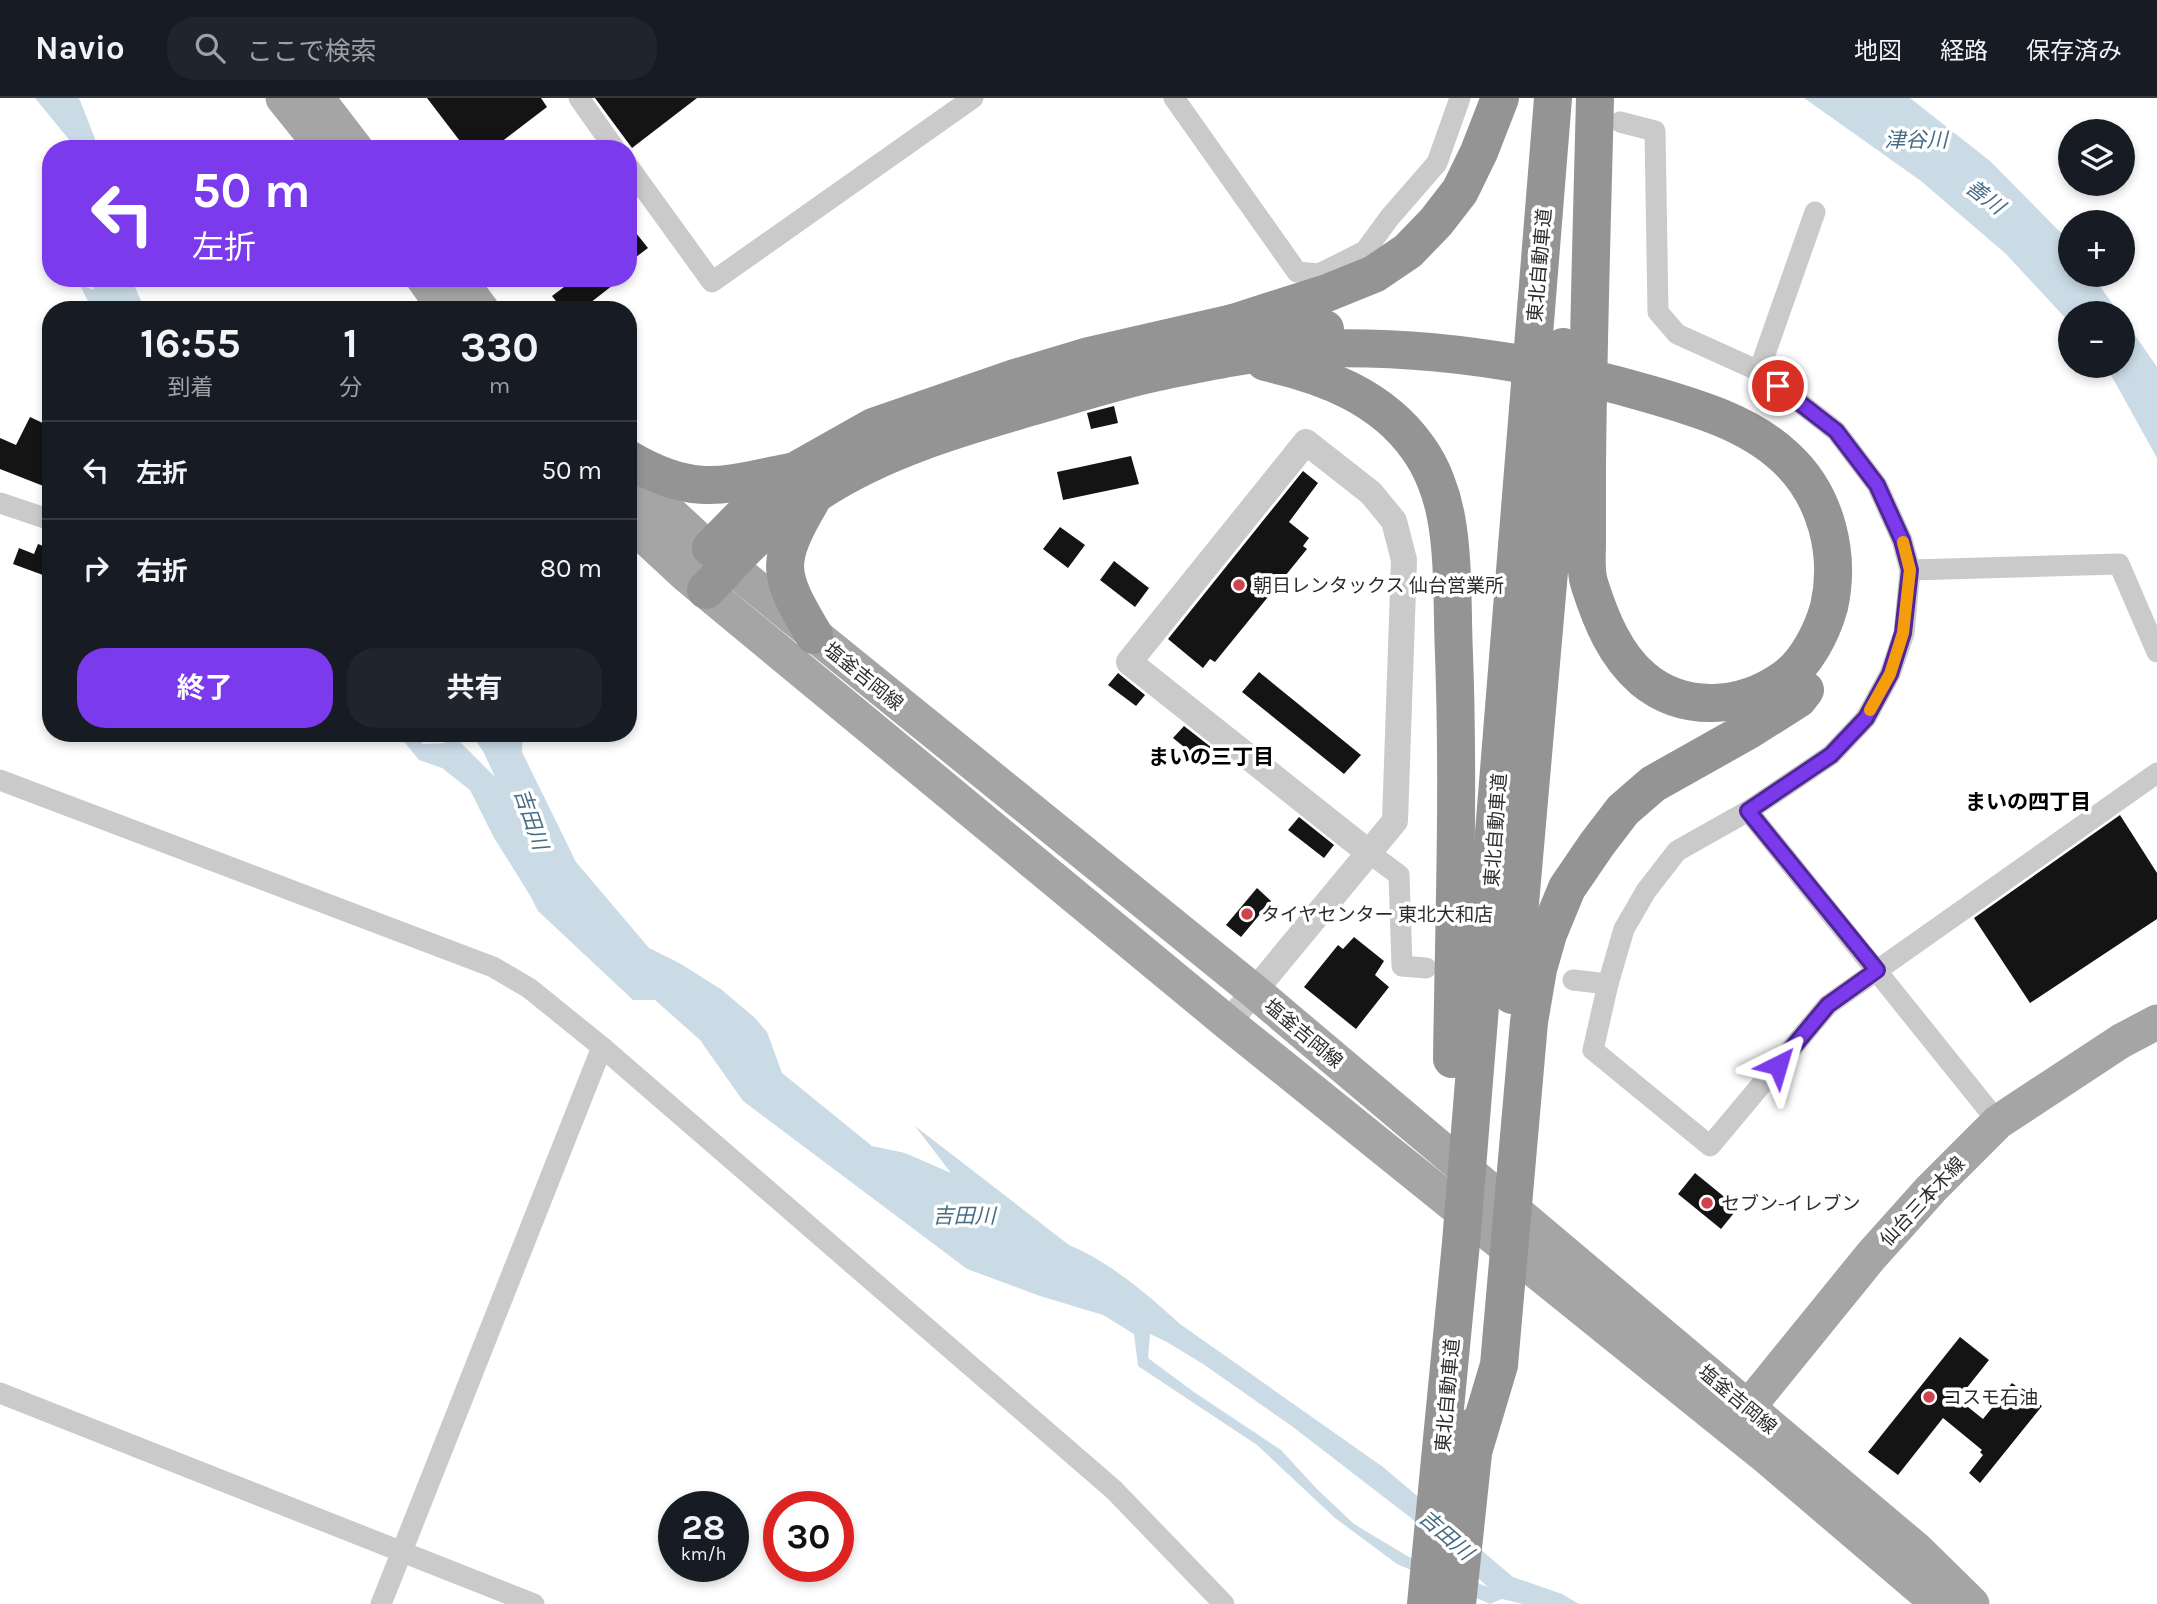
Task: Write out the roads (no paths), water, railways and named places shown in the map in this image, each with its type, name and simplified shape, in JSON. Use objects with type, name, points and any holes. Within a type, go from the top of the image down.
[{"type":"highway","points":[[1238,340],[1327,293],[1374,274],[1408,251],[1436,222],[1460,191],[1500,98]]},
{"type":"highway","name":"東北自動車道","points":[[1553,98],[1564,308]]},
{"type":"highway","name":"東北自動車道","points":[[1476,1254],[1507,1162],[1555,503],[1564,308],[1583,98]]},
{"type":"highway","points":[[1238,340],[1300,349],[1359,348],[1473,356],[1605,382],[1680,403],[1740,426],[1784,456],[1810,485],[1828,523],[1832,590],[1825,623],[1808,652],[1788,677],[1759,693],[1728,703],[1703,704],[1673,696],[1645,680],[1618,652],[1601,618],[1587,577],[1557,418],[1564,308],[1607,110]]},
{"type":"highway","points":[[708,570],[752,541],[805,482],[873,427],[1015,378],[1089,356],[1238,340],[1486,339],[1610,362],[1690,382],[1752,408],[1787,430],[1814,456],[1834,483],[1849,520],[1857,557],[1854,597],[1844,631],[1828,666],[1798,699],[1653,784],[1623,810],[1567,888],[1548,934],[1538,969],[1507,1162]]},
{"type":"highway","points":[[1238,340],[1293,368],[1333,382],[1377,407],[1395,421],[1419,449],[1436,483],[1446,517],[1457,735],[1460,1125]]},
{"type":"highway","name":"東北自動車道","points":[[1457,1604],[1459,1442],[1476,1254],[1460,1125],[1557,418]]},
{"type":"highway","points":[[637,464],[654,474],[703,486],[738,482],[805,482]]},
{"type":"highway","points":[[805,482],[784,562],[792,599],[814,635]]},
{"type":"highway","points":[[1459,1442],[1476,1254]]},
{"type":"highway","name":"東北自動車道","points":[[1426,1604],[1459,1442]]},
{"type":"main road","points":[[283,98],[317,140]]},
{"type":"main road","points":[[317,98],[349,140]]},
{"type":"main road","name":"塩釜吉岡線","points":[[637,485],[708,570],[1228,1023],[1740,1418],[1917,1550],[1972,1604]]},
{"type":"main road","name":"塩釜吉岡線","points":[[637,527],[814,635],[1254,991],[1740,1418],[1939,1604]]},
{"type":"main road","name":"仙台三本木線","points":[[1740,1418],[1871,1256],[1931,1189],[1998,1122],[2121,1041],[2157,1022]]},
{"type":"street","points":[[579,98],[609,140]]},
{"type":"street","points":[[637,178],[712,282],[973,98]]},
{"type":"street","points":[[1174,98],[1297,272],[1319,275],[1365,251],[1437,163],[1460,98]]},
{"type":"street","points":[[1607,110],[1655,131],[1658,312],[1677,334],[1759,372],[1836,431],[1877,485],[1902,540],[1910,570],[1903,633],[1890,674],[1866,718],[1831,755],[1748,811],[1678,850],[1646,891],[1624,929],[1593,1050],[1710,1146],[1828,1005],[2157,773]]},
{"type":"street","points":[[1759,372],[1815,212]]},
{"type":"street","points":[[1228,1023],[1368,852],[1395,821],[1404,560],[1394,521],[1371,493],[1306,443],[1129,662],[1368,852],[1399,875],[1402,966],[1426,968]]},
{"type":"street","points":[[0,503],[42,517]]},
{"type":"street","points":[[1910,570],[2119,564],[2157,652]]},
{"type":"street","points":[[0,780],[493,967],[529,988],[602,1047],[1114,1490],[1224,1604]]},
{"type":"street","points":[[1748,811],[1998,1122]]},
{"type":"street","points":[[1573,981],[1608,984]]},
{"type":"street","points":[[381,1604],[602,1047]]},
{"type":"street","points":[[0,1393],[534,1604]]},
{"type":"water","points":[[35,98],[79,98],[95,140],[69,140]]},
{"type":"water","name":"津谷川","points":[[1804,98],[1910,98],[1990,161],[2058,230],[2058,287],[2101,287],[2110,301],[2058,301],[2058,310],[2006,254],[1921,181]]},
{"type":"water","points":[[81,287],[94,290],[94,287],[135,287],[141,301],[88,301]]},
{"type":"water","points":[[2135,335],[2157,367],[2157,458],[2113,378],[2135,378]]},
{"type":"water","name":"吉田川","points":[[404,742],[460,742],[495,777],[477,742],[523,742],[522,752],[576,862],[649,948],[722,990],[755,1018],[767,1032],[782,1073],[872,1146],[905,1153],[951,1173],[915,1126],[1069,1245],[1099,1260],[1141,1290],[1180,1324],[1383,1467],[1513,1577],[1562,1594],[1579,1604],[1523,1604],[1502,1599],[1490,1604],[1397,1564],[1335,1518],[1257,1445],[1138,1366],[1134,1334],[1103,1315],[1040,1296],[967,1269],[743,1101],[700,1040],[655,1000],[633,1000],[538,911],[493,836],[470,790],[442,768],[419,760]],"holes":[[[1150,1334],[1203,1364],[1293,1427],[1411,1518],[1488,1587],[1409,1557],[1354,1524],[1281,1450],[1148,1358]]]},
{"type":"place","name":"朝日レンタックス 仙台営業所","points":[[1239,585]]},
{"type":"place","name":"タイヤセンター 東北大和店","points":[[1247,914]]},
{"type":"place","name":"セブン-イレブン","points":[[1707,1203]]},
{"type":"place","name":"コスモ石油","points":[[1929,1397]]},
{"type":"district","name":"まいの三丁目","points":[[1211,757]]},
{"type":"district","name":"まいの四丁目","points":[[2028,802]]},
{"type":"water label","name":"善川","points":[[1985,197]]}]
